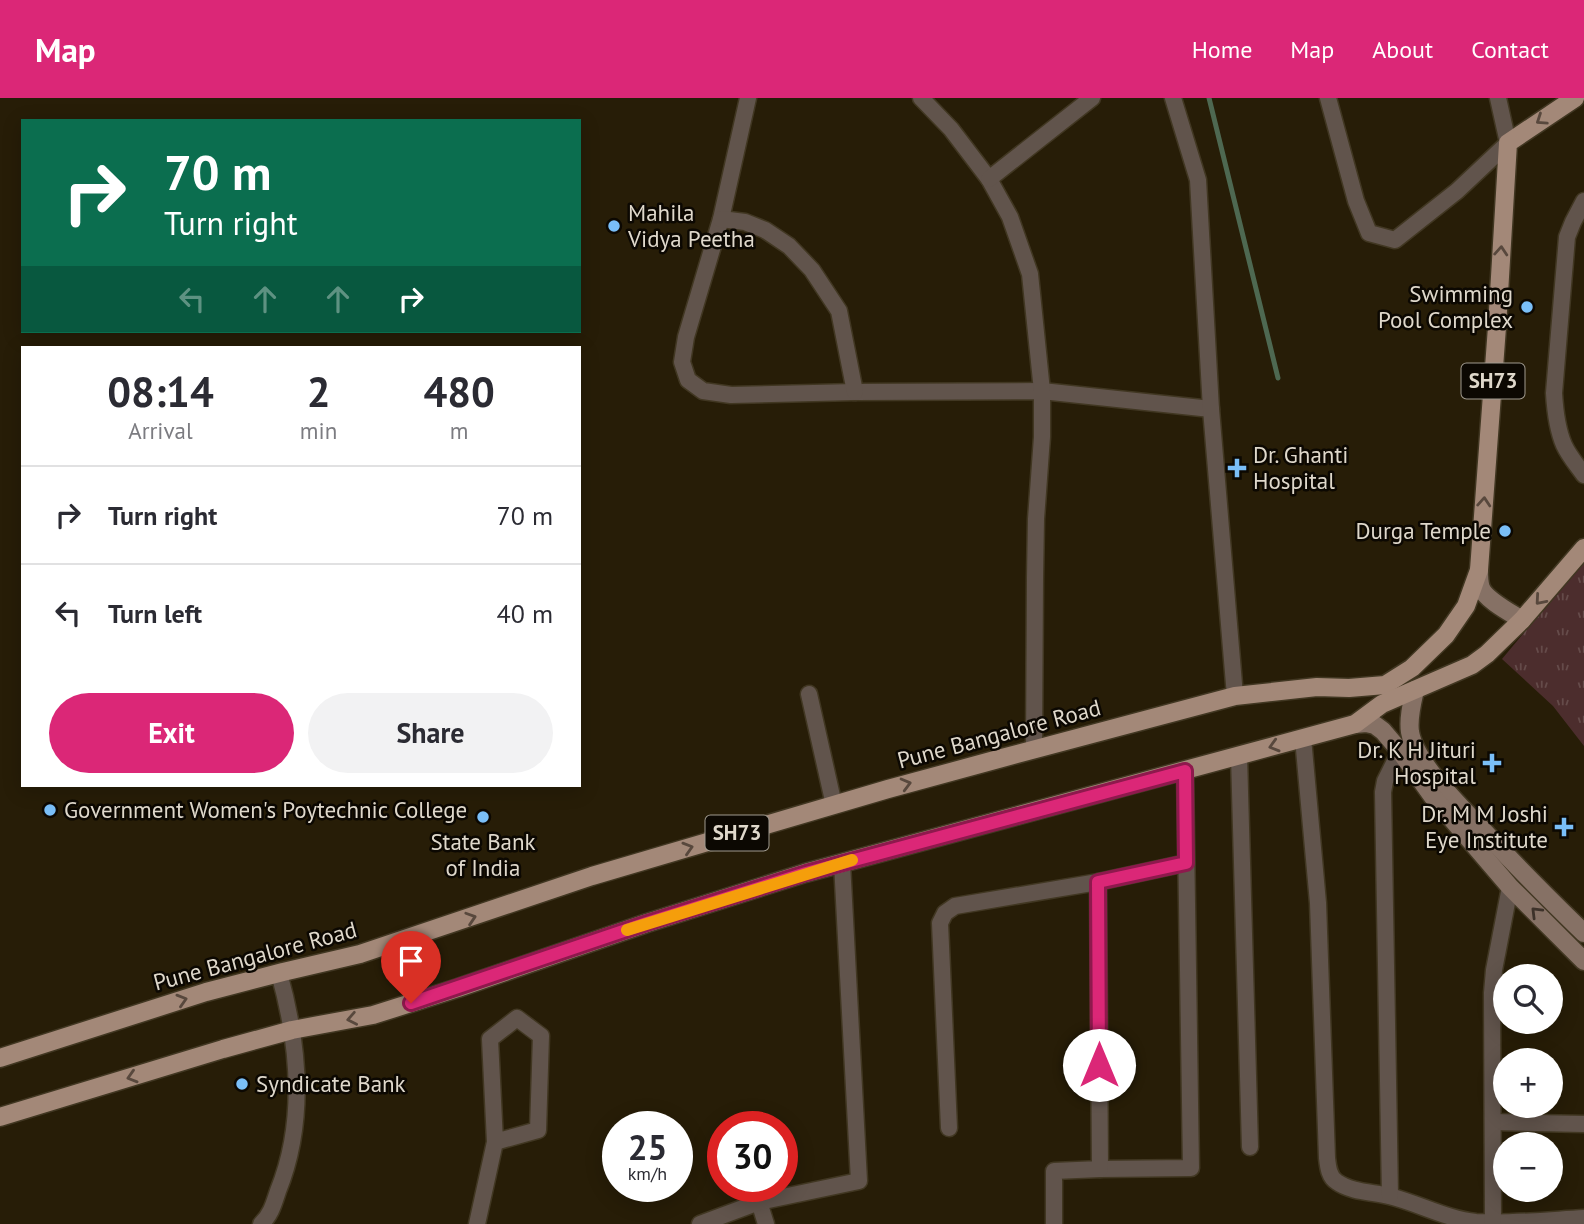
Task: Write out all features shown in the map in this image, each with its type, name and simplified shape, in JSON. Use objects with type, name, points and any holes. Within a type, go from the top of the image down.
[{"type":"main road","points":[[1508,143],[1575,98]]},
{"type":"main road","name":"Pune Bangalore Road","points":[[0,1058],[206,992],[360,954],[592,876],[1034,750],[1235,696],[1317,687],[1385,685],[1412,668],[1446,635],[1466,606],[1479,570],[1508,143]]},
{"type":"main road","name":"SH73","points":[[0,1117],[223,1049],[292,1030],[398,1007],[658,919],[842,863],[1355,724],[1382,704],[1472,665],[1487,654],[1522,620],[1584,548]]},
{"type":"main road","points":[[1479,570],[1483,591],[1522,620]]},
{"type":"main road","points":[[1385,685],[1382,704],[1417,763],[1433,797],[1510,887],[1584,961]]},
{"type":"main road","points":[[1415,690],[1410,732],[1417,763]]},
{"type":"main road","points":[[1355,724],[1375,725],[1383,731],[1399,751],[1417,763],[1444,789],[1528,879],[1584,933]]},
{"type":"street","points":[[748,98],[722,219],[686,337],[682,362],[688,380],[703,391],[732,395],[1042,391],[1211,409]]},
{"type":"street","points":[[921,98],[951,129],[989,179],[1010,217],[1030,274],[1042,391],[1042,437],[1036,519],[1034,750]]},
{"type":"street","points":[[989,179],[1092,98]]},
{"type":"street","points":[[1172,98],[1198,180],[1211,409],[1235,696]]},
{"type":"street","points":[[1328,98],[1356,201],[1369,233],[1395,240],[1457,191],[1508,143],[1498,98]]},
{"type":"street","points":[[1584,201],[1567,237],[1554,393],[1562,440],[1584,475]]},
{"type":"street","points":[[722,219],[745,222],[765,230],[789,246],[812,270],[839,311],[855,392]]},
{"type":"street","points":[[809,694],[834,805]]},
{"type":"street","points":[[1303,738],[1318,904],[1329,1171],[1334,1181],[1473,1222],[1584,1218]]},
{"type":"street","points":[[1390,1196],[1383,792],[1385,781],[1399,751]]},
{"type":"street","points":[[1239,756],[1250,1147]]},
{"type":"street","points":[[1054,1224],[1054,1171],[1191,1168],[1185,771]]},
{"type":"street","points":[[798,1189],[859,1181],[842,863]]},
{"type":"street","points":[[949,1128],[940,923],[946,913],[956,906],[1098,882],[1186,863]]},
{"type":"street","points":[[1098,882],[1100,1169]]},
{"type":"street","points":[[1493,1223],[1492,993],[1510,887]]},
{"type":"street","points":[[261,1224],[268,1217],[282,1182],[294,1139],[296,1061],[289,1011],[279,973]]},
{"type":"street","points":[[477,1224],[495,1142],[490,1039],[517,1018],[541,1036],[538,1130],[495,1142]]},
{"type":"street","points":[[1493,1122],[1584,1124]]},
{"type":"street","points":[[700,1224],[742,1202]]},
{"type":"street","points":[[759,1202],[766,1224]]},
{"type":"green space","points":[[1584,561],[1584,746],[1553,706],[1502,659]]},
{"type":"waterway","points":[[1209,98],[1278,378]]},
{"type":"slow traffic","points":[[627,930],[852,860]]},
{"type":"place","name":"Mahila Vidya Peetha","points":[[614,226]]},
{"type":"place","name":"Swimming Pool Complex","points":[[1527,307]]},
{"type":"place","name":"Dr. Ghanti Hospital","points":[[1237,468]]},
{"type":"place","name":"Durga Temple","points":[[1505,531]]},
{"type":"place","name":"Dr. K H Jituri Hospital","points":[[1492,763]]},
{"type":"place","name":"Government Women's Poytechnic College","points":[[50,810]]},
{"type":"place","name":"State Bank of India","points":[[483,817]]},
{"type":"place","name":"Dr. M M Joshi Eye Institute","points":[[1564,827]]},
{"type":"place","name":"Syndicate Bank","points":[[242,1084]]},
{"type":"route","points":[[411,1003],[647,923],[806,873],[1185,771],[1186,863],[1098,882],[1099,1065]]}]
